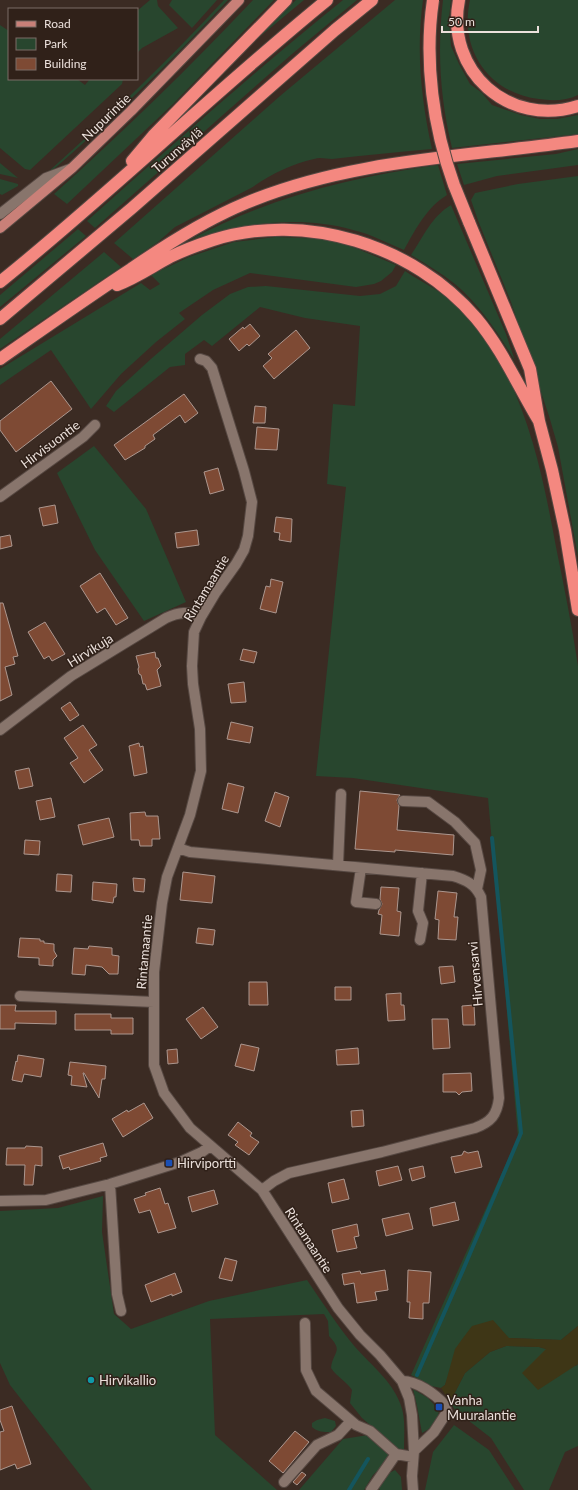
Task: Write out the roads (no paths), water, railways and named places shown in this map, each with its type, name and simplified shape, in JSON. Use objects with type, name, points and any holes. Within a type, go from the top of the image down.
[{"type":"highway","points":[[106,192],[153,136],[286,0]]},
{"type":"highway","name":"Turunväylä","points":[[0,282],[39,250],[327,0]]},
{"type":"highway","name":"Turunväylä","points":[[0,319],[132,208],[372,0]]},
{"type":"highway","points":[[433,0],[430,32],[430,63],[437,125],[443,151],[454,185],[530,369],[539,421],[552,470],[565,530],[578,610]]},
{"type":"highway","points":[[459,0],[456,23],[461,50],[467,63],[484,86],[495,94],[520,106],[535,110],[569,109],[578,106]]},
{"type":"highway","points":[[0,359],[88,297],[176,239],[246,203],[290,187],[367,168],[578,141]]},
{"type":"highway","points":[[88,297],[123,283],[185,250],[214,240],[240,234],[266,230],[310,232],[356,240],[382,251],[423,272],[445,288],[480,323],[504,357],[526,401],[539,421]]},
{"type":"main road","name":"Nupurintie","points":[[0,228],[72,168],[147,95],[239,0]]},
{"type":"street","points":[[0,214],[46,178],[72,168]]},
{"type":"street","name":"Rintamaantie","points":[[200,359],[212,368],[244,471],[252,502],[248,536],[244,550],[216,592],[194,632],[192,666],[193,684],[200,729],[201,771],[190,815],[167,877],[162,903],[154,972],[154,1065],[164,1093],[190,1128],[262,1190],[338,1308],[402,1382],[409,1398],[412,1415],[414,1454],[413,1490]]},
{"type":"street","name":"Hirvisuontie","points":[[0,497],[83,437],[95,425]]},
{"type":"street","name":"Hirvikuja","points":[[0,730],[72,676],[166,618],[176,613],[191,613],[201,617]]},
{"type":"street","points":[[338,866],[341,794]]},
{"type":"street","points":[[403,801],[428,802],[455,822],[475,843],[481,870],[477,889]]},
{"type":"street","points":[[178,848],[190,852],[453,876],[467,880],[477,889]]},
{"type":"street","points":[[361,868],[356,902],[376,904]]},
{"type":"street","points":[[420,940],[423,922],[418,910],[422,873]]},
{"type":"street","name":"Hirvensarvi","points":[[262,1190],[274,1181],[289,1173],[382,1152],[475,1128],[484,1125],[491,1120],[498,1108],[499,1098],[481,897],[477,889]]},
{"type":"street","points":[[20,996],[154,1002]]},
{"type":"street","points":[[0,1201],[46,1200],[110,1184],[180,1162],[202,1152],[210,1146]]},
{"type":"street","points":[[110,1184],[117,1294],[121,1311]]},
{"type":"street","points":[[305,1323],[306,1370],[316,1391],[350,1421],[370,1431],[396,1454],[414,1454],[434,1432],[447,1412],[445,1405],[424,1389],[411,1381],[402,1382]]},
{"type":"street","points":[[284,1482],[317,1445],[338,1435],[350,1421]]},
{"type":"street","points":[[371,1490],[396,1454]]},
{"type":"waterway","points":[[417,1375],[521,1133],[492,838]]},
{"type":"waterway","points":[[349,1490],[368,1459]]},
{"type":"place","name":"Hirviportti","points":[[169,1163]]},
{"type":"place","name":"Hirvikallio","points":[[91,1380]]},
{"type":"place","name":"Vanha Muuralantie","points":[[439,1407]]}]
